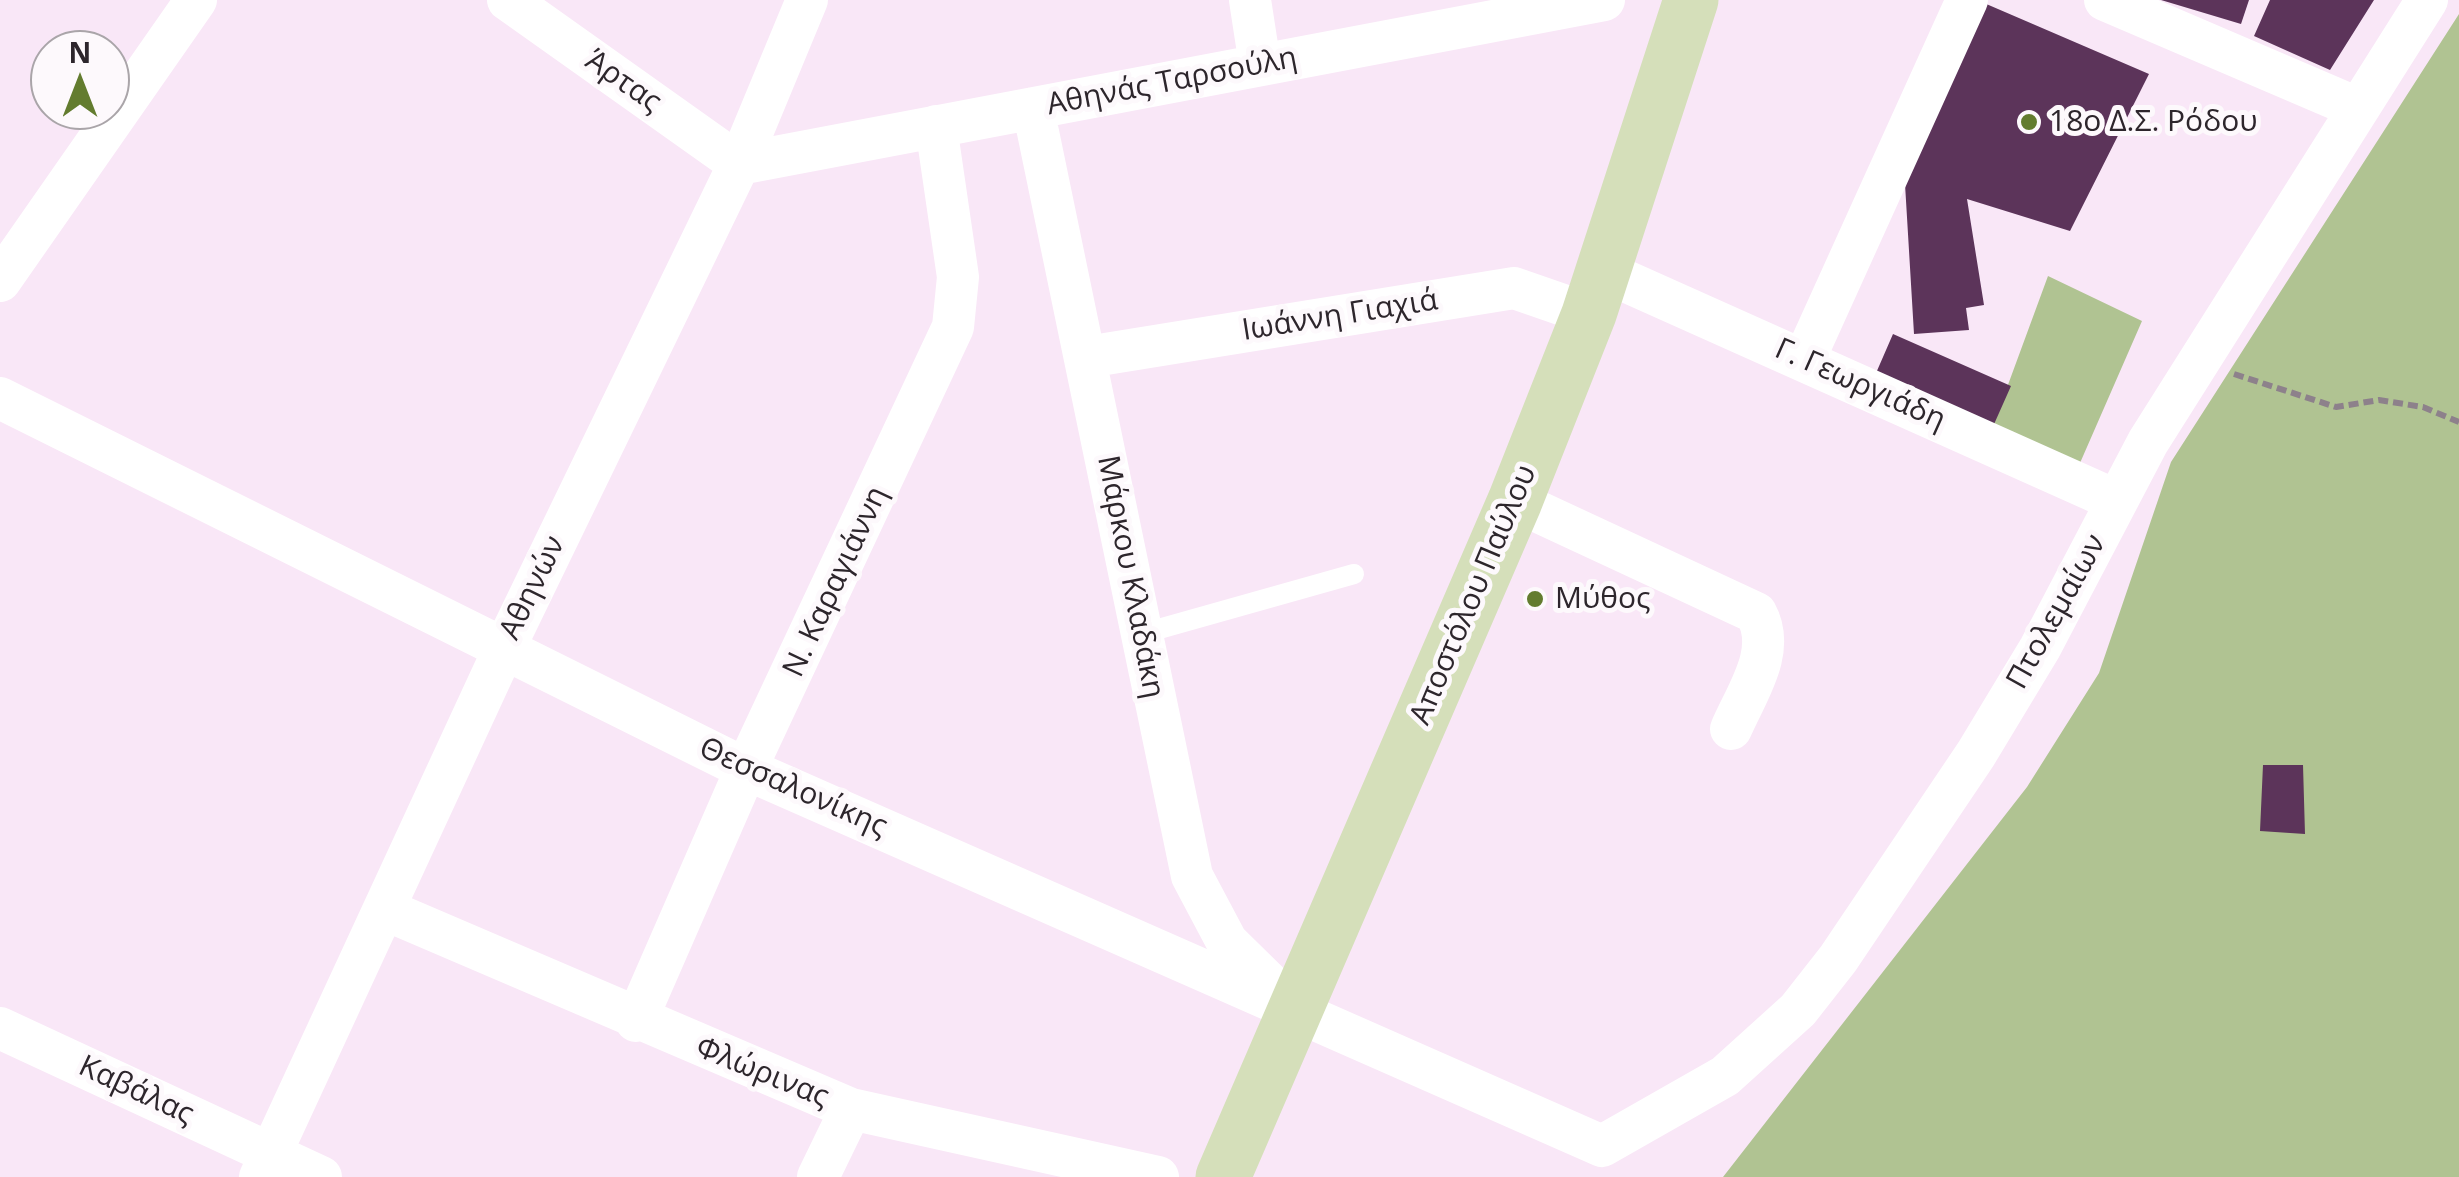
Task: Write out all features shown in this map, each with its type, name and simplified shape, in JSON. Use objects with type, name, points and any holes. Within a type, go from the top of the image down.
[{"type":"street","points":[[0,281],[196,0]]},
{"type":"street","name":"Άρτας","points":[[508,0],[739,164]]},
{"type":"street","name":"Αθηνών","points":[[266,1166],[504,648],[739,164],[807,0]]},
{"type":"street","points":[[1250,0],[1260,65]]},
{"type":"street","name":"Αθηνάς Ταρσούλη","points":[[739,164],[1604,0]]},
{"type":"street","name":"Αποστόλου Παύλου","points":[[1223,1177],[1298,1012],[1515,501],[1596,292],[1691,0]]},
{"type":"street","points":[[1804,360],[1967,0]]},
{"type":"street","points":[[2106,0],[2356,107]]},
{"type":"street","name":"Πτολεμαίων","points":[[1602,1146],[1725,1076],[1768,1041],[1818,984],[1976,754],[2040,648],[2116,501],[2200,355],[2426,0]]},
{"type":"street","name":"Μάρκου Κλαδάκη","points":[[1033,108],[1192,876],[1228,942],[1298,1012]]},
{"type":"street","name":"Ν. Καραγιάννη","points":[[636,1021],[746,769],[953,327],[958,277],[936,126]]},
{"type":"street","name":"Ιωάννη Γιαχιά","points":[[1087,356],[1514,288],[1596,292]]},
{"type":"street","name":"Γ. Γεωργιάδη","points":[[1596,292],[1804,360],[2116,501]]},
{"type":"street","name":"Θεσσαλονίκης","points":[[0,398],[746,769],[1602,1146]]},
{"type":"street","points":[[1515,501],[1756,613],[1766,631],[1765,652],[1731,730]]},
{"type":"street","name":"Φλώρινας","points":[[386,910],[636,1021],[851,1109],[1158,1177]]},
{"type":"street","name":"Καβάλας","points":[[0,1028],[266,1166],[321,1177]]},
{"type":"street","points":[[818,1177],[851,1109]]},
{"type":"lane","points":[[1140,634],[1354,574]]},
{"type":"path","points":[[2200,355],[2231,373],[2336,406],[2379,400],[2423,406],[2459,422]]},
{"type":"green space","points":[[2459,14],[2459,1177],[1723,1177],[2027,787],[2099,673],[2171,462]]},
{"type":"green space","points":[[2048,276],[2142,321],[2080,463],[1991,431]]},
{"type":"building","points":[[2161,0],[2249,0],[2241,24]]},
{"type":"building","points":[[2270,0],[2374,0],[2330,70],[2254,36]]},
{"type":"building","name":"18ο Δ.Σ. Ρόδου","points":[[1984,3],[2149,74],[2070,231],[1967,199],[1984,305],[1966,308],[1969,330],[1914,334],[1905,184]]},
{"type":"building","points":[[1893,334],[2011,386],[1991,431],[1873,380]]},
{"type":"building","points":[[2263,765],[2303,765],[2305,834],[2260,831]]},
{"type":"place","name":"18ο Δ.Σ. Ρόδου","points":[[2029,122]]},
{"type":"place","name":"Μύθος","points":[[1535,599]]}]
